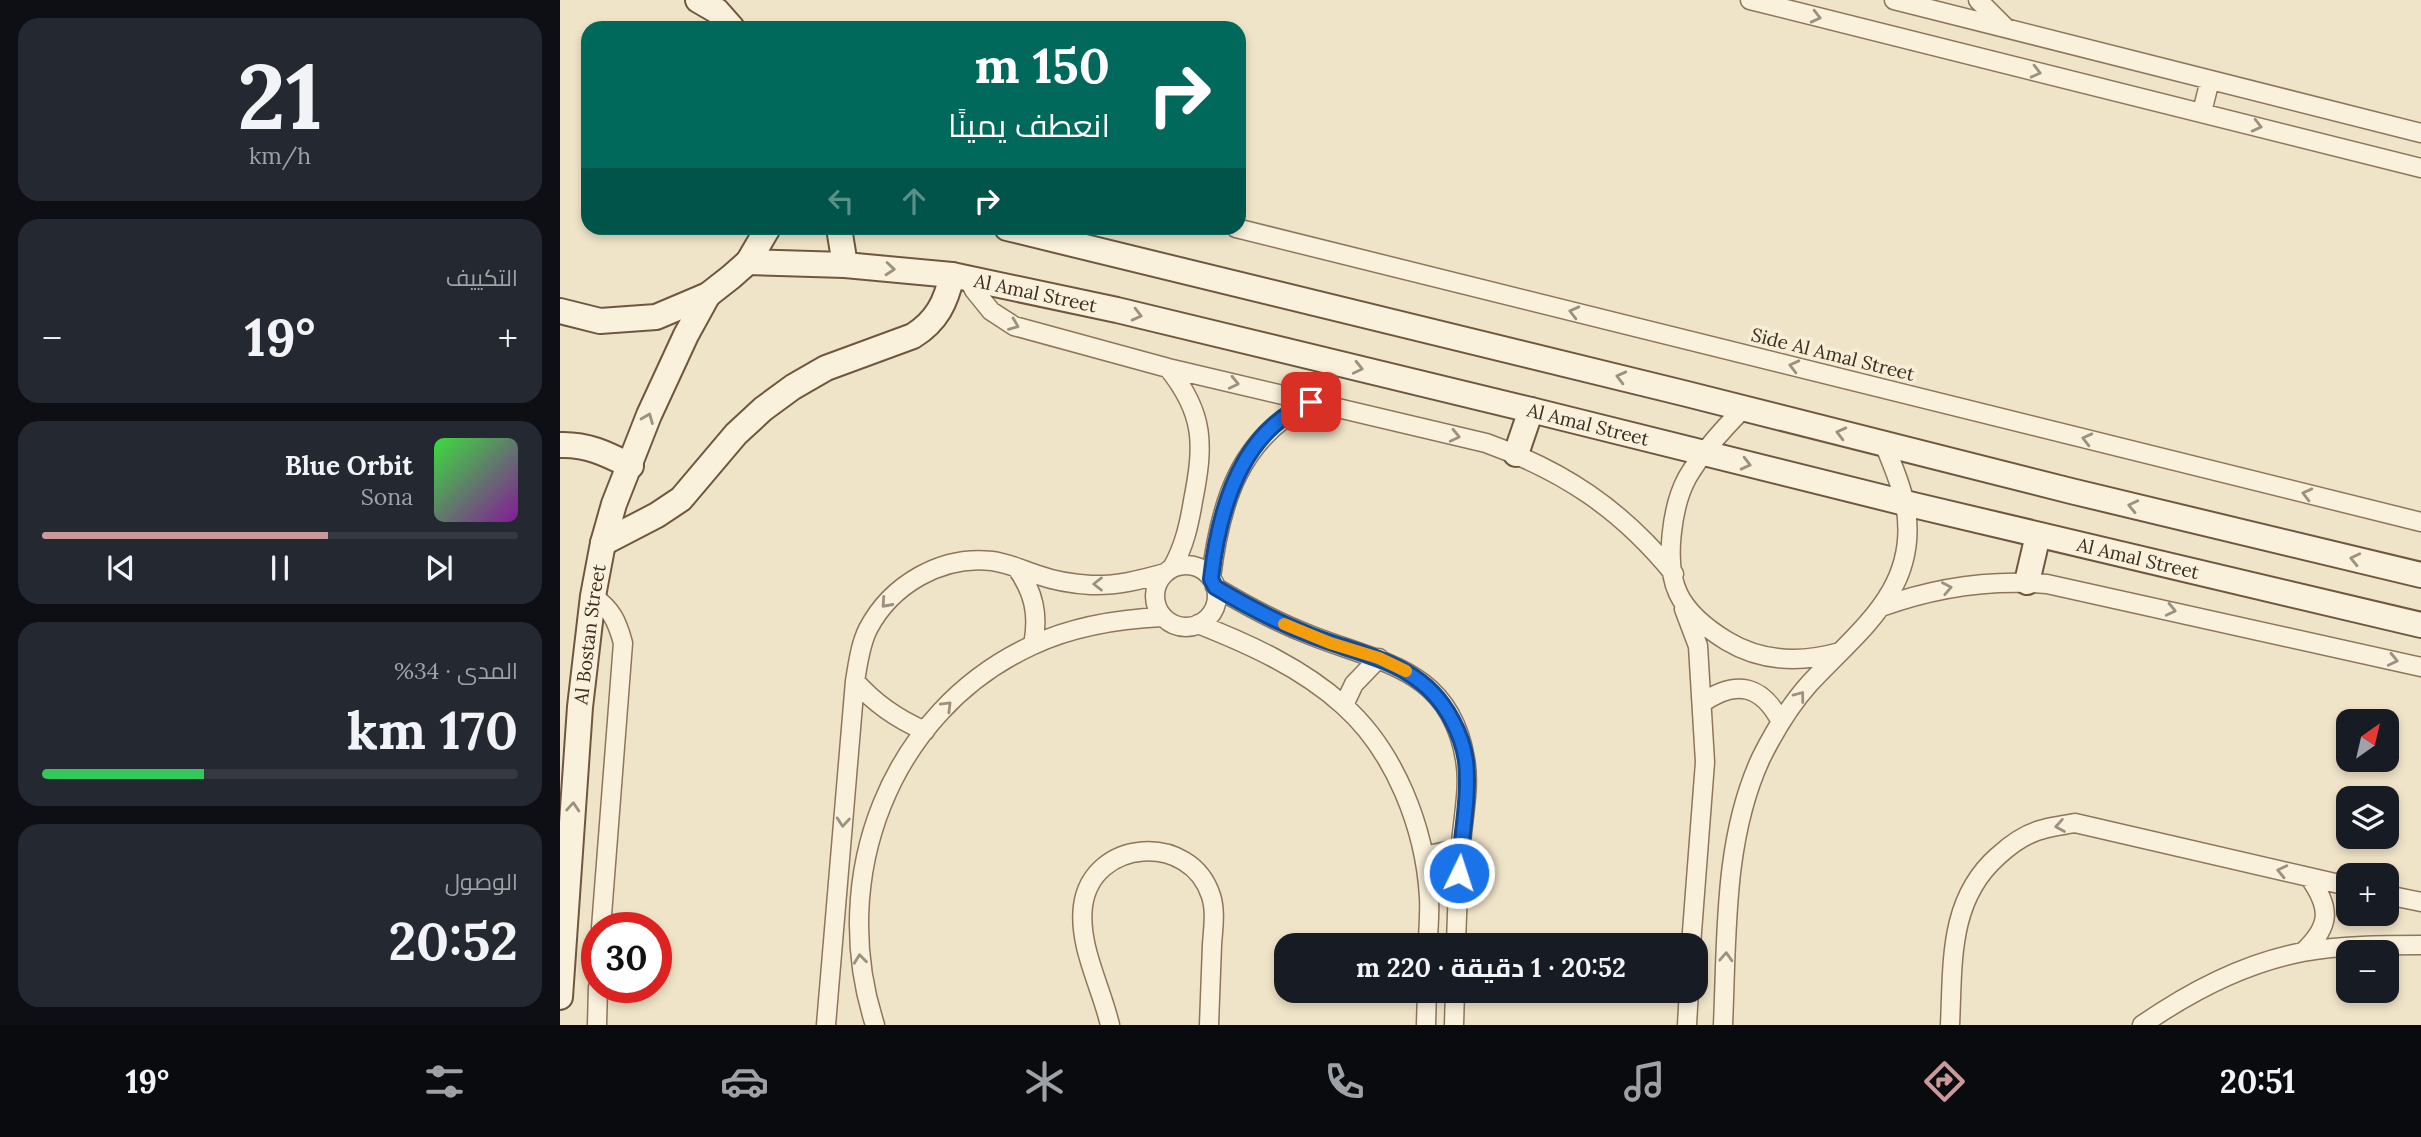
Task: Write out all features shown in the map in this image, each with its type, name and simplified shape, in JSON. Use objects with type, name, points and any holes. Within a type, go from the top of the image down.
[{"type":"main road","points":[[698,0],[725,21]]},
{"type":"main road","points":[[725,0],[736,21]]},
{"type":"main road","points":[[560,311],[600,321],[656,317],[708,295],[748,262],[764,235]]},
{"type":"main road","points":[[840,235],[845,265]]},
{"type":"main road","points":[[1036,235],[2421,575]]},
{"type":"main road","name":"Al Amal Street","points":[[748,262],[845,265],[960,276],[1117,310],[1905,503],[2421,625]]},
{"type":"main road","points":[[603,543],[657,515],[681,499],[736,434],[763,409],[793,387],[826,368],[913,336],[926,328],[937,316],[960,276]]},
{"type":"main road","name":"Al Bostan Street","points":[[560,997],[580,707],[593,596],[603,543],[614,504],[663,383],[708,295]]},
{"type":"main road","points":[[1516,454],[1531,410]]},
{"type":"main road","points":[[560,445],[587,447],[604,452],[631,466]]},
{"type":"main road","points":[[2026,582],[2038,535]]},
{"type":"street","points":[[1750,0],[2421,168]]},
{"type":"street","points":[[1894,0],[2421,133]]},
{"type":"street","points":[[1978,0],[2006,28]]},
{"type":"street","points":[[2202,113],[2210,80]]},
{"type":"street","name":"Side Al Amal Street","points":[[1246,230],[2421,522]]},
{"type":"street","points":[[960,276],[991,311],[1014,326],[1168,368],[1486,443],[1516,454],[1545,467],[1596,498],[1638,533],[1674,574]]},
{"type":"street","points":[[1168,368],[1189,400],[1198,427],[1201,455],[1186,537],[1169,571],[1155,589],[1155,599],[1162,617],[1183,627],[1206,620],[1215,604],[1213,583],[1227,503],[1248,455],[1275,424],[1311,402]]},
{"type":"street","points":[[1692,933],[1704,762],[1702,703],[1698,646],[1678,593],[1672,535],[1687,479],[1704,453],[1744,408]]},
{"type":"street","points":[[1723,1025],[1730,884],[1736,842],[1753,780],[1781,722],[1810,684],[1881,607],[1898,581],[1905,552],[1905,503],[1884,444]]},
{"type":"street","points":[[826,1025],[855,681],[866,632],[879,610],[897,591],[917,576],[941,566],[966,561],[991,561],[1040,576],[1090,585],[1115,584],[1182,566],[1193,566],[1203,571],[1213,583],[1294,628],[1330,643],[1379,658],[1404,669],[1427,686],[1446,708],[1459,733],[1466,761],[1457,933]]},
{"type":"street","points":[[1016,567],[1026,581],[1034,604],[1036,629],[1033,645]]},
{"type":"street","points":[[1881,607],[1938,589],[1967,584],[2026,582],[2067,587],[2421,667]]},
{"type":"street","points":[[1678,593],[1694,615],[1714,634],[1738,648],[1791,660],[1818,658],[1844,650]]},
{"type":"street","points":[[593,596],[608,607],[623,643],[602,912]]},
{"type":"street","points":[[875,1025],[862,979],[858,900],[864,862],[881,806],[908,754],[953,700],[982,676],[1033,645],[1096,624],[1162,617]]},
{"type":"street","points":[[1198,624],[1243,642],[1285,664],[1344,705],[1361,725],[1391,768],[1405,797],[1424,856],[1429,898],[1428,933]]},
{"type":"street","points":[[1344,705],[1354,684],[1379,658]]},
{"type":"street","points":[[855,681],[887,710],[925,731]]},
{"type":"street","points":[[1702,703],[1718,691],[1737,687],[1757,692],[1772,704],[1781,722]]},
{"type":"street","points":[[1951,1025],[1953,953],[1963,905],[1982,870],[2012,843],[2042,829],[2076,823],[2336,883]]},
{"type":"street","points":[[1424,856],[1461,848]]},
{"type":"street","points":[[1110,1025],[1084,944],[1083,903],[1089,886],[1099,871],[1113,859],[1133,851],[1154,850],[1175,856],[1191,866],[1203,880],[1211,897],[1214,916],[1209,1025]]},
{"type":"street","points":[[2303,952],[2319,937],[2325,916],[2322,895],[2309,877]]},
{"type":"street","points":[[2399,897],[2421,902]]},
{"type":"street","points":[[2142,1025],[2179,999],[2241,970],[2303,952],[2378,945],[2421,945]]},
{"type":"street","points":[[597,1025],[598,1003]]},
{"type":"street","points":[[1426,1025],[1427,1003]]},
{"type":"street","points":[[1454,1025],[1455,1003]]},
{"type":"street","points":[[1686,1025],[1688,1003]]},
{"type":"slow traffic","points":[[1284,624],[1330,643],[1379,658],[1406,671]]},
{"type":"route","points":[[1311,402],[1292,411],[1275,424],[1248,455],[1227,503],[1211,579],[1215,587],[1282,623],[1404,669],[1427,686],[1446,708],[1459,733],[1466,761],[1459,873]]}]
